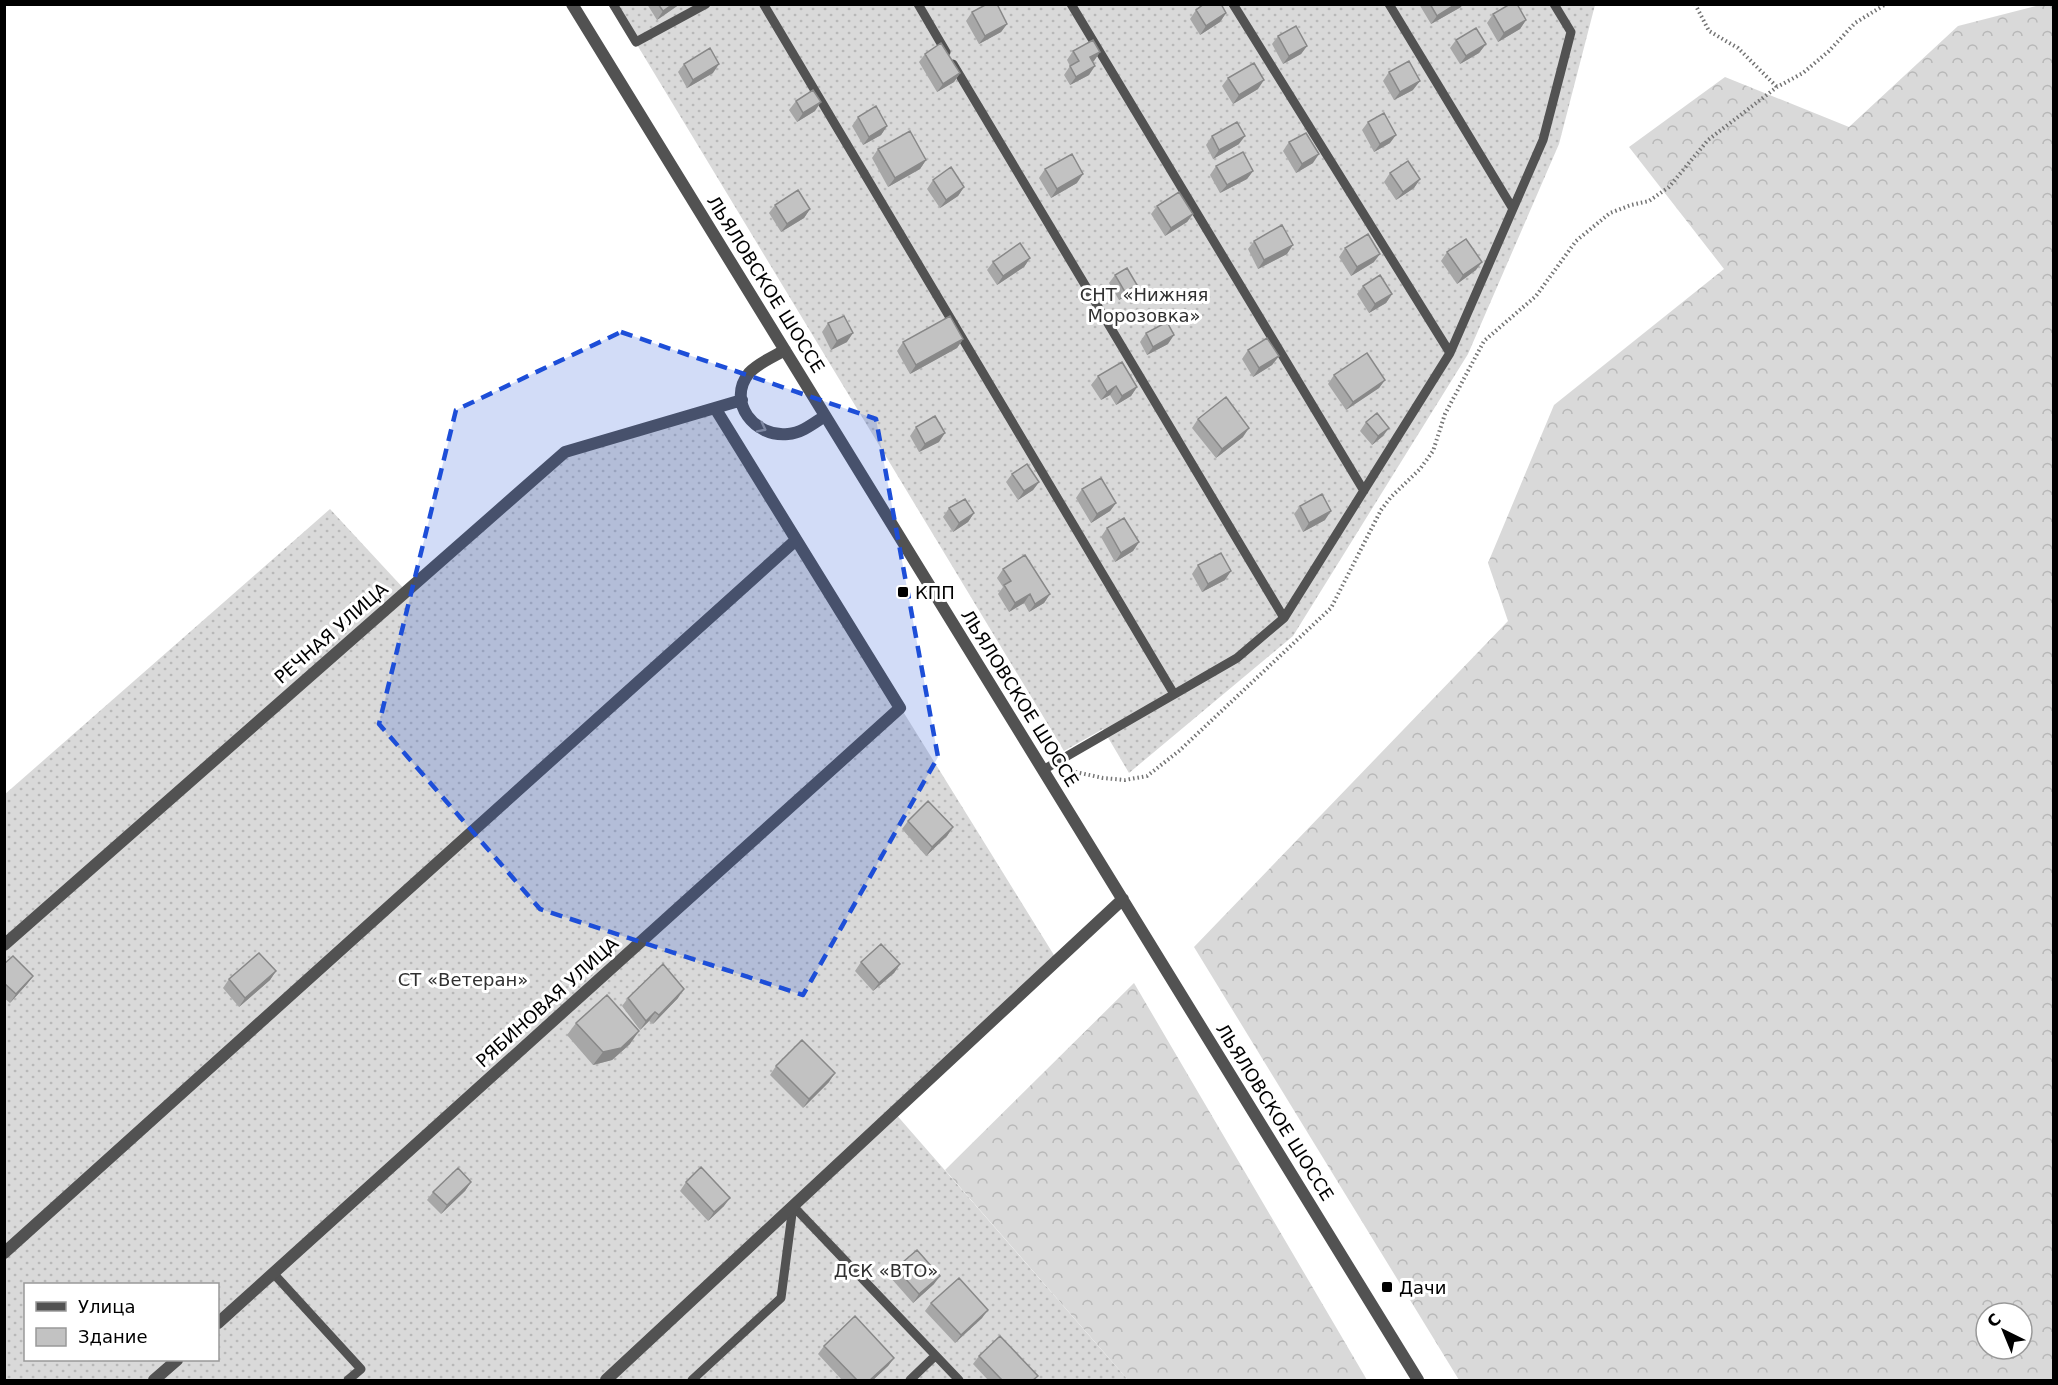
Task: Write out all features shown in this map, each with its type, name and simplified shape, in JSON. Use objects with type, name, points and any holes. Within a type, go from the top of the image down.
[{"type":"street","name":"ЛЬЯЛОВСКОЕ ШОССЕ","points":[[572,4],[1418,1380]]},
{"type":"street","points":[[785,350],[750,372],[743,384],[742,400],[747,417],[755,426],[777,434],[800,431],[825,416]]},
{"type":"street","name":"РЕЧНАЯ УЛИЦА","points":[[4,945],[565,452],[742,400]]},
{"type":"street","points":[[4,1253],[796,540],[715,408]]},
{"type":"street","name":"РЯБИНОВАЯ УЛИЦА","points":[[219,1322],[900,708],[796,540]]},
{"type":"street","points":[[606,1380],[1122,899]]},
{"type":"street","points":[[154,1380],[175,1361]]},
{"type":"lane","points":[[613,4],[636,42],[706,4]]},
{"type":"lane","points":[[765,4],[1174,694]]},
{"type":"lane","points":[[918,4],[1284,618]]},
{"type":"lane","points":[[1071,4],[1364,491]]},
{"type":"lane","points":[[1233,4],[1450,353]]},
{"type":"lane","points":[[1389,4],[1513,209]]},
{"type":"lane","points":[[1043,770],[1237,658],[1284,618],[1450,353],[1543,140],[1571,32],[1554,4]]},
{"type":"lane","points":[[793,1206],[959,1380]]},
{"type":"lane","points":[[692,1380],[781,1298],[793,1206]]},
{"type":"lane","points":[[273,1274],[361,1369],[348,1380]]},
{"type":"lane","points":[[910,1380],[935,1356]]},
{"type":"path","points":[[1695,4],[1709,31],[1738,48],[1777,87]]},
{"type":"path","points":[[1043,770],[1076,771],[1103,778],[1125,780],[1147,776],[1179,751],[1331,608],[1381,510],[1420,469],[1433,451],[1445,414],[1484,341],[1536,296],[1576,241],[1610,213],[1649,201],[1669,187],[1708,140],[1777,87],[1803,73],[1829,51],[1855,23],[1886,4]]},
{"type":"highlighted area","points":[[621,332],[876,419],[938,757],[803,995],[540,909],[379,724],[456,410]]},
{"type":"green space","name":"СНТ «Нижняя Морозовка»","points":[[613,5],[1595,5],[1559,144],[1468,354],[1293,636],[1129,773],[1103,729],[1064,751]]},
{"type":"green space","points":[[2040,5],[2054,5],[2053,1380],[1459,1380],[1194,947],[1508,621],[1488,563],[1554,405],[1724,269],[1629,147],[1725,77],[1849,127],[1958,26]]},
{"type":"green space","name":"СТ «Ветеран»","points":[[715,408],[1057,960],[894,1112],[1128,1380],[5,1380],[4,795],[330,509],[406,591],[565,452]]},
{"type":"green space","points":[[1134,983],[1367,1380],[1128,1380],[945,1170]]},
{"type":"building","points":[[658,4],[673,4],[663,11]]},
{"type":"building","points":[[987,4],[997,4],[1007,24],[985,36],[972,12]]},
{"type":"building","points":[[1204,4],[1221,4],[1226,13],[1206,26],[1196,10]]},
{"type":"building","points":[[1430,4],[1456,4],[1437,16]]},
{"type":"building","points":[[1510,4],[1517,4],[1526,20],[1504,33],[1493,14]]},
{"type":"building","points":[[1296,26],[1307,46],[1289,56],[1278,36]]},
{"type":"building","points":[[1476,28],[1486,44],[1466,56],[1456,40]]},
{"type":"building","points":[[1093,40],[1100,52],[1090,57],[1095,66],[1076,77],[1070,66],[1079,61],[1073,51]]},
{"type":"building","points":[[941,43],[960,73],[943,84],[925,54]]},
{"type":"building","points":[[710,48],[719,64],[693,80],[684,64]]},
{"type":"building","points":[[1409,61],[1420,81],[1400,92],[1389,72]]},
{"type":"building","points":[[1254,63],[1264,80],[1239,95],[1228,78]]},
{"type":"building","points":[[813,90],[821,102],[803,113],[796,101]]},
{"type":"building","points":[[876,106],[887,126],[869,137],[858,117]]},
{"type":"building","points":[[1384,113],[1396,135],[1380,144],[1368,122]]},
{"type":"building","points":[[1237,122],[1245,136],[1219,150],[1212,136]]},
{"type":"building","points":[[910,131],[926,160],[895,178],[878,149]]},
{"type":"building","points":[[1306,133],[1319,154],[1302,164],[1289,142]]},
{"type":"building","points":[[1243,152],[1253,171],[1227,185],[1216,166]]},
{"type":"building","points":[[1072,154],[1083,174],[1057,189],[1045,169]]},
{"type":"building","points":[[1408,161],[1420,179],[1403,192],[1390,173]]},
{"type":"building","points":[[951,167],[964,187],[946,200],[933,180]]},
{"type":"building","points":[[798,190],[810,209],[787,224],[775,205]]},
{"type":"building","points":[[1179,192],[1193,214],[1171,228],[1157,206]]},
{"type":"building","points":[[1282,225],[1293,245],[1264,260],[1254,241]]},
{"type":"building","points":[[1368,234],[1380,254],[1357,267],[1345,248]]},
{"type":"building","points":[[1466,239],[1482,262],[1463,275],[1447,252]]},
{"type":"building","points":[[1020,243],[1030,258],[1003,276],[993,262]]},
{"type":"building","points":[[1127,268],[1137,285],[1125,292],[1115,275]]},
{"type":"building","points":[[1380,275],[1392,294],[1375,304],[1363,286]]},
{"type":"building","points":[[844,316],[853,333],[837,341],[828,323]]},
{"type":"building","points":[[950,316],[963,339],[916,365],[903,342]]},
{"type":"building","points":[[1167,322],[1174,335],[1153,347],[1146,333]]},
{"type":"building","points":[[1267,338],[1279,356],[1259,368],[1248,350]]},
{"type":"building","points":[[1367,353],[1385,380],[1353,402],[1334,375]]},
{"type":"building","points":[[1122,362],[1137,387],[1122,396],[1116,386],[1107,392],[1098,376]]},
{"type":"building","points":[[1226,397],[1249,428],[1222,449],[1198,419]]},
{"type":"building","points":[[1377,413],[1389,428],[1378,436],[1366,422]]},
{"type":"building","points":[[935,416],[945,433],[925,444],[916,427]]},
{"type":"building","points":[[1027,464],[1039,482],[1024,491],[1012,474]]},
{"type":"building","points":[[1101,478],[1116,503],[1097,514],[1082,489]]},
{"type":"building","points":[[1322,494],[1331,511],[1309,523],[1300,506]]},
{"type":"building","points":[[965,499],[974,513],[959,523],[949,508]]},
{"type":"building","points":[[1124,518],[1139,542],[1121,553],[1107,528]]},
{"type":"building","points":[[1221,553],[1231,571],[1208,584],[1198,565]]},
{"type":"building","points":[[1025,555],[1050,594],[1035,604],[1030,594],[1015,603],[1004,585],[1011,581],[1003,569]]},
{"type":"building","points":[[928,801],[953,827],[932,847],[908,821]]},
{"type":"building","points":[[881,944],[900,964],[879,983],[861,962]]},
{"type":"building","points":[[259,953],[276,971],[245,998],[229,979]]},
{"type":"building","points":[[13,956],[33,976],[16,994],[4,983],[4,964]]},
{"type":"building","points":[[663,964],[684,989],[659,1015],[655,1012],[646,1021],[628,998]]},
{"type":"building","points":[[607,995],[639,1031],[621,1048],[603,1052],[576,1023]]},
{"type":"building","points":[[802,1040],[835,1073],[809,1099],[776,1066]]},
{"type":"building","points":[[701,1167],[730,1198],[714,1212],[686,1182]]},
{"type":"building","points":[[458,1168],[471,1182],[447,1205],[433,1192]]},
{"type":"building","points":[[917,1250],[940,1276],[919,1294],[896,1268]]},
{"type":"building","points":[[959,1278],[988,1310],[961,1335],[931,1303]]},
{"type":"building","points":[[855,1316],[894,1358],[870,1380],[857,1380],[824,1346]]},
{"type":"building","points":[[1000,1336],[1038,1376],[1033,1380],[1002,1380],[979,1356]]},
{"type":"place","name":"КПП","points":[[903,592]]},
{"type":"place","name":"Дачи","points":[[1387,1287]]},
{"type":"park label","name":"ДСК «ВТО»","points":[[886,1270]]}]
